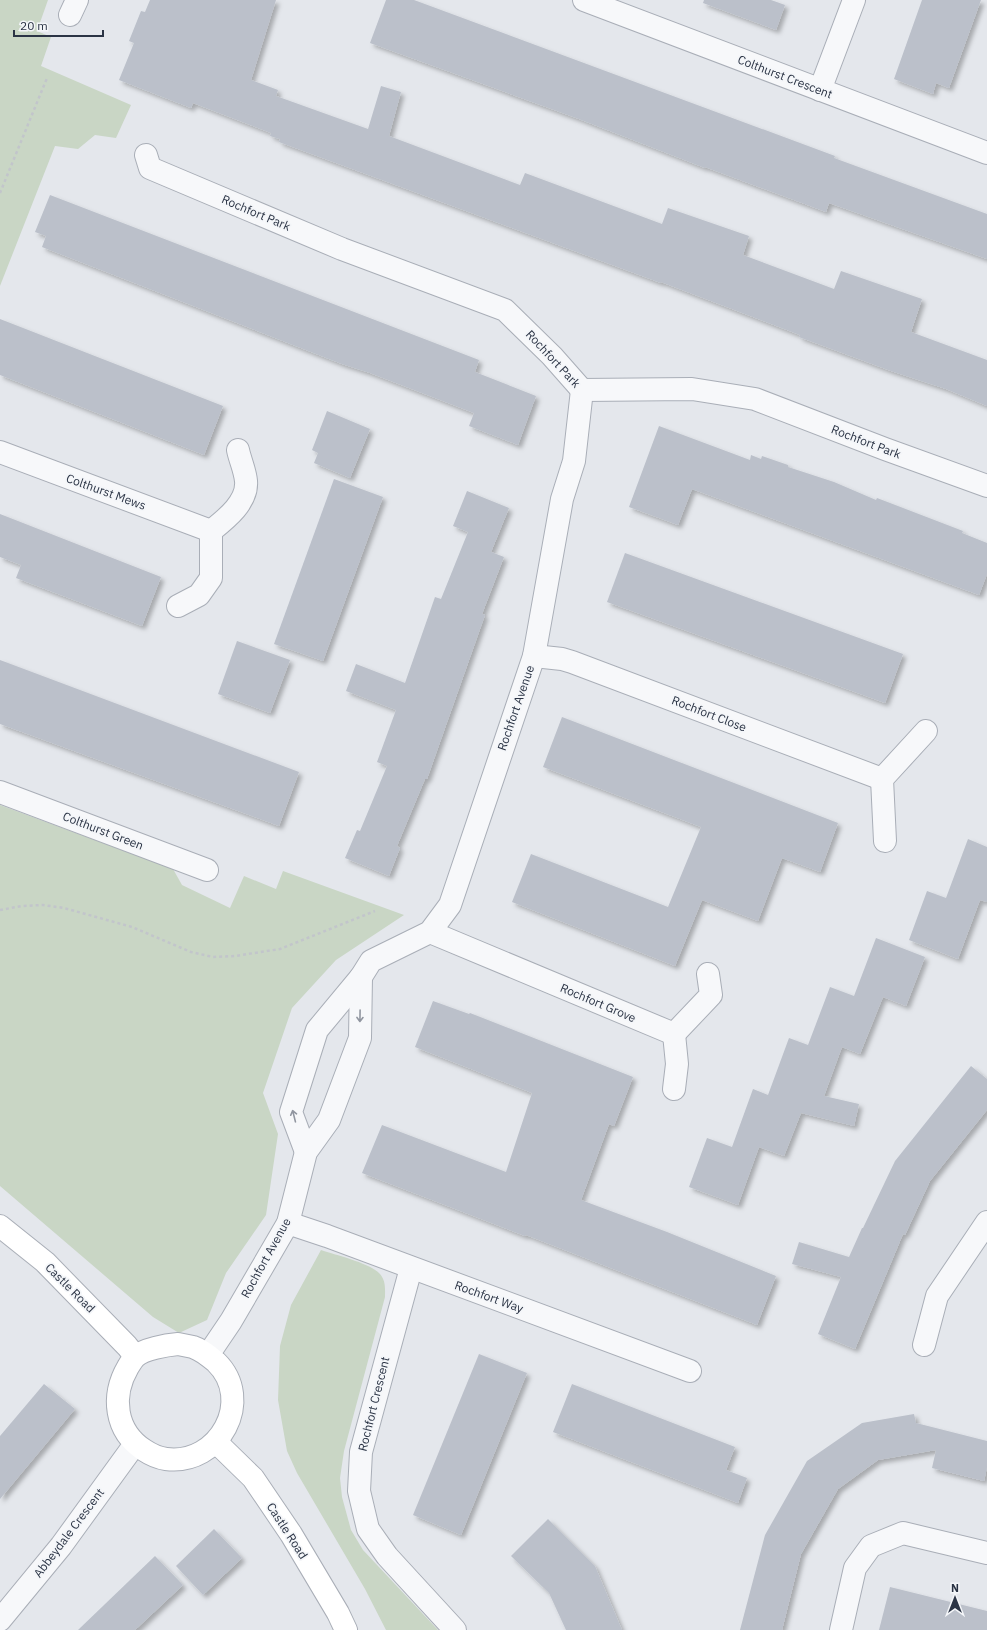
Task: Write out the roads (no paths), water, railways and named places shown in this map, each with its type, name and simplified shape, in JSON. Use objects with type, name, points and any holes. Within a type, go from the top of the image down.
[{"type":"street","name":"Colthurst Crescent","points":[[584,0],[987,153]]},
{"type":"street","points":[[820,90],[854,0]]},
{"type":"street","name":"Rochfort Park","points":[[146,155],[150,168],[342,249],[505,310],[552,356],[582,390],[692,389],[755,399],[987,486]]},
{"type":"street","name":"Rochfort Avenue","points":[[306,1152],[291,1112],[317,1030],[361,977],[371,962],[430,932],[450,905],[534,656],[562,499],[574,461],[582,390]]},
{"type":"street","points":[[178,606],[199,595],[211,578],[211,531],[228,517],[243,497],[246,481],[238,450]]},
{"type":"street","name":"Colthurst Mews","points":[[0,452],[211,531]]},
{"type":"street","name":"Rochfort Close","points":[[534,656],[562,659],[572,662],[882,779]]},
{"type":"street","points":[[885,842],[882,779],[926,731]]},
{"type":"street","name":"Colthurst Green","points":[[0,792],[207,870]]},
{"type":"street","name":"Rochfort Grove","points":[[430,932],[674,1034]]},
{"type":"street","points":[[674,1089],[677,1064],[674,1034],[711,995],[708,974]]},
{"type":"street","name":"Rochfort Avenue","points":[[208,1355],[231,1321],[288,1223],[306,1152],[329,1120],[360,1038],[361,977]]},
{"type":"street","points":[[924,1345],[937,1296],[987,1222]]},
{"type":"street","name":"Rochfort Way","points":[[288,1223],[327,1236],[690,1371]]},
{"type":"street","name":"Castle Road","points":[[0,1226],[45,1262],[135,1356]]},
{"type":"street","name":"Rochfort Crescent","points":[[411,1268],[361,1452],[359,1491],[368,1529],[387,1556],[456,1630]]},
{"type":"street","points":[[178,1344],[194,1347],[208,1355],[220,1367],[229,1382],[232,1398],[231,1415],[225,1431],[216,1442],[200,1454],[183,1459],[166,1459],[150,1454],[135,1444],[124,1430],[118,1412],[118,1394],[123,1376],[135,1356],[162,1345],[178,1344]]},
{"type":"street","name":"Castle Road","points":[[216,1442],[253,1478],[291,1534],[338,1613],[346,1630]]},
{"type":"street","name":"Abbeydale Crescent","points":[[0,1620],[61,1546],[135,1444]]},
{"type":"street","points":[[841,1630],[855,1568],[871,1546],[902,1533],[987,1553]]}]
